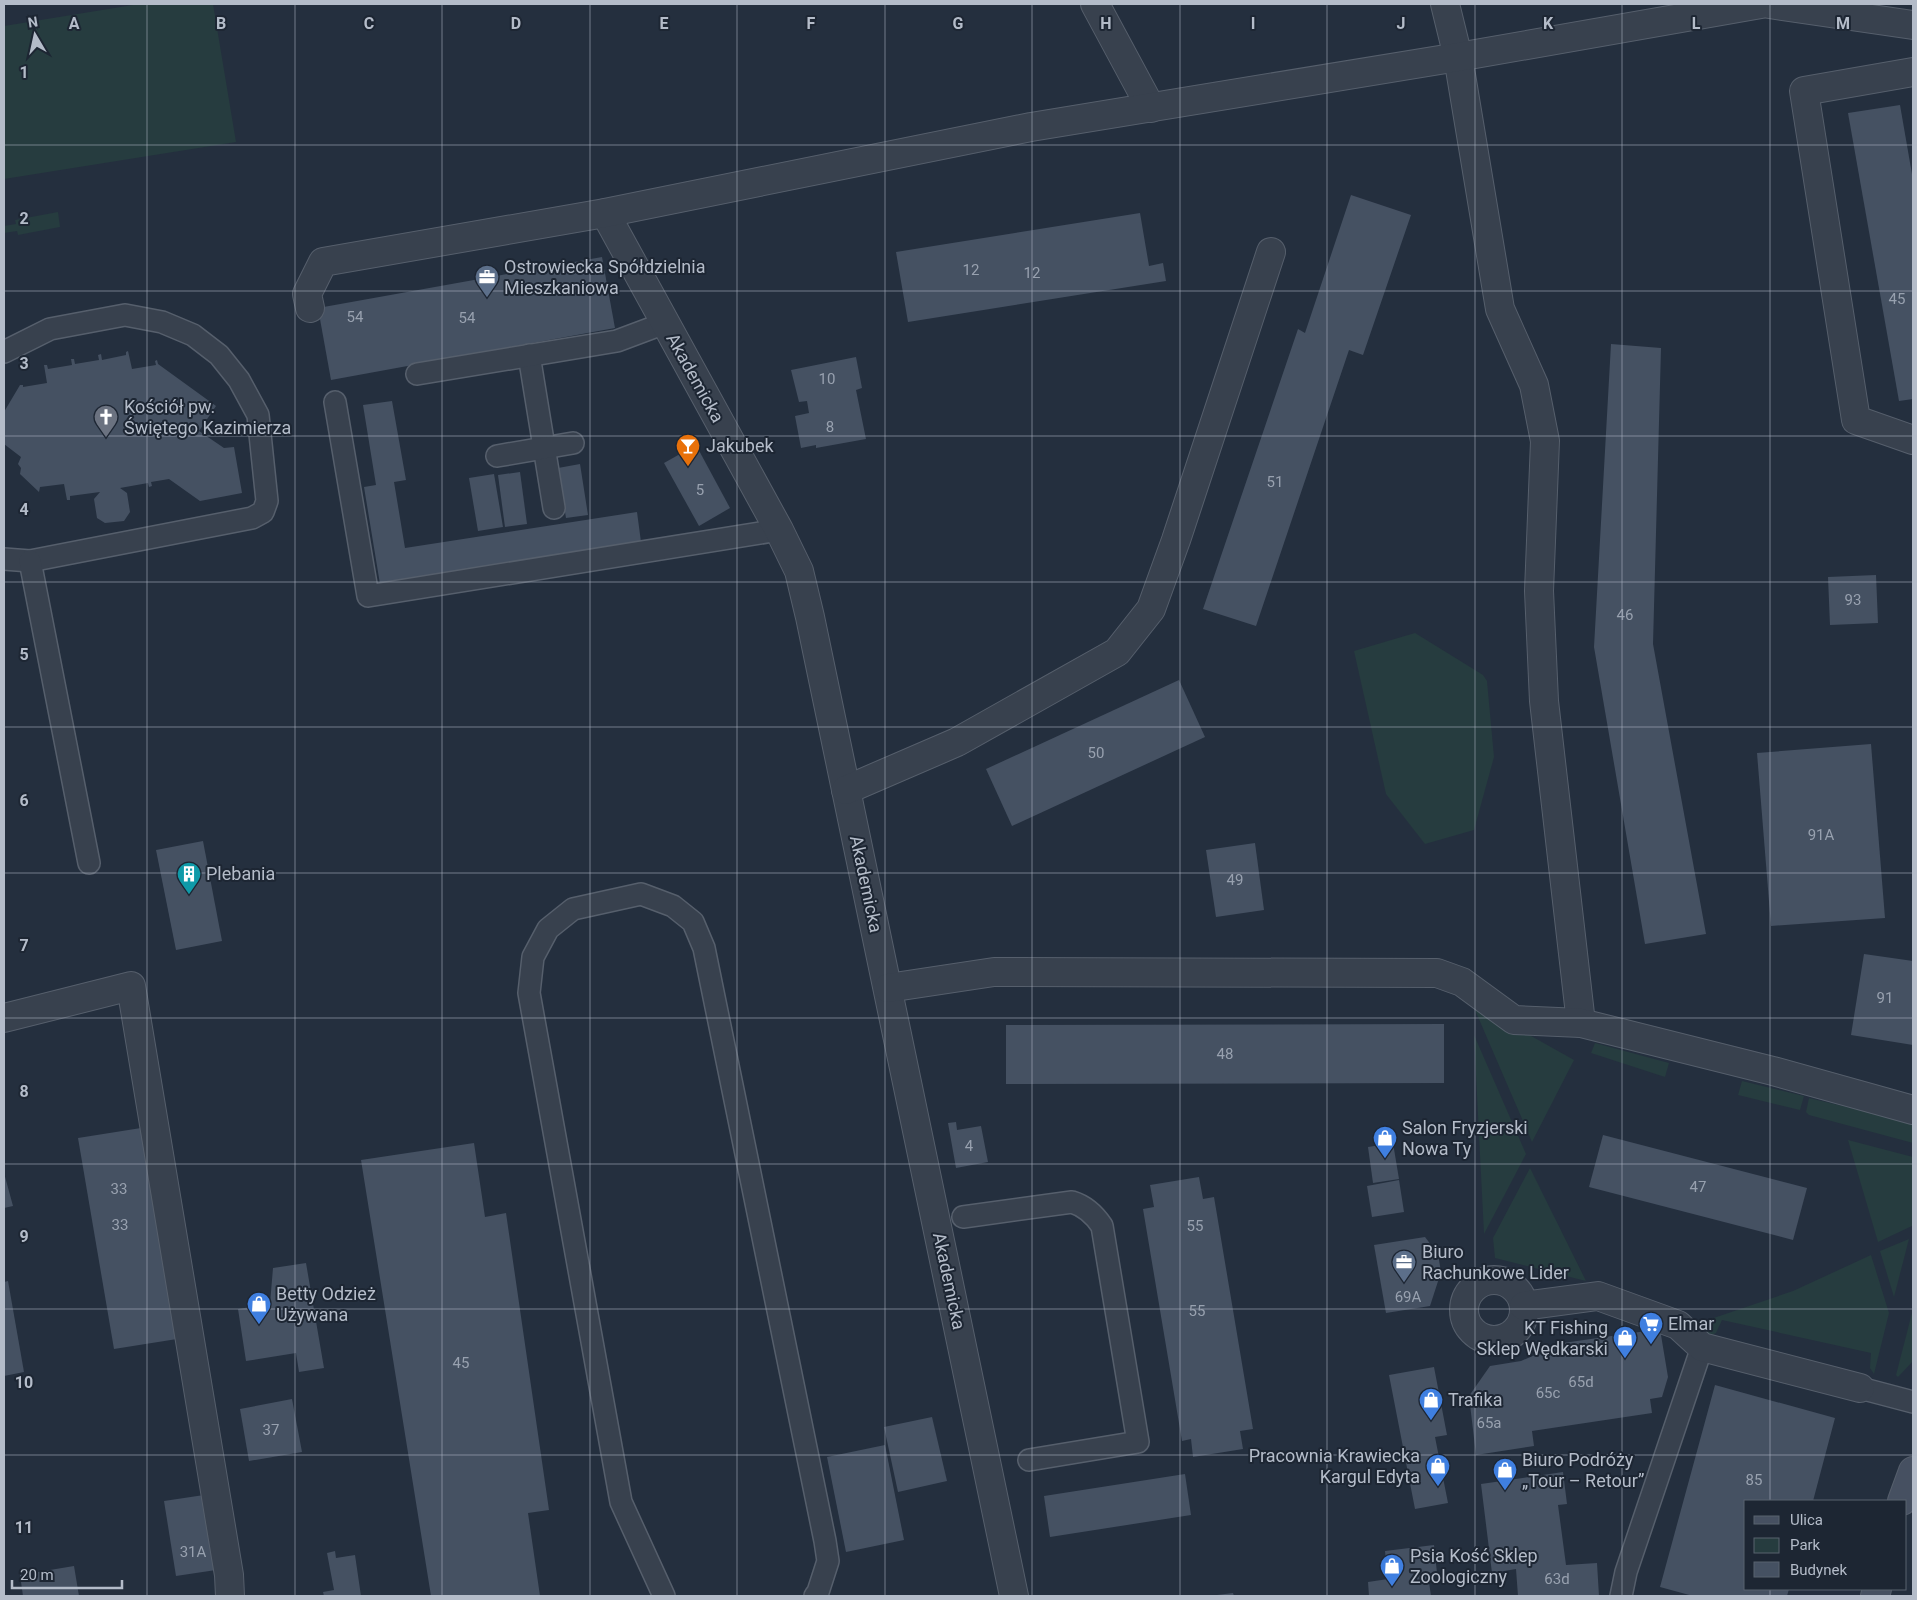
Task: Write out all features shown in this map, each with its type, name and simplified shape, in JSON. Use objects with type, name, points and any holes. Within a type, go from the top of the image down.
[{"type":"main road","points":[[1902,1500],[1913,1472]]},
{"type":"street","points":[[1095,4],[1151,108]]},
{"type":"street","points":[[1445,4],[1458,57],[1500,309],[1534,385],[1545,440],[1539,591],[1544,700],[1582,1023]]},
{"type":"street","points":[[310,308],[307,294],[323,262],[605,213],[1031,127],[1458,57],[1761,4]]},
{"type":"street","points":[[1769,4],[1913,25]]},
{"type":"street","points":[[1913,72],[1804,91],[1856,420],[1913,440]]},
{"type":"street","name":"Akademicka","points":[[605,213],[779,530],[793,557],[803,587],[1014,1596]]},
{"type":"street","points":[[846,790],[957,742],[1117,652],[1151,609],[1176,540],[1270,252]]},
{"type":"street","points":[[888,988],[994,972],[1437,973],[1462,982],[1514,1020],[1582,1023],[1773,1071],[1913,1110]]},
{"type":"street","points":[[4,1018],[131,986],[229,1575],[230,1596]]},
{"type":"street","points":[[1524,1306],[1598,1296],[1678,1325],[1702,1347],[1860,1388]]},
{"type":"lane","points":[[4,352],[50,329],[125,315],[162,322],[199,340],[219,355],[239,380],[258,415],[267,501],[263,512],[252,518],[30,561],[4,559]]},
{"type":"lane","points":[[417,374],[617,340],[665,323]]},
{"type":"lane","points":[[529,355],[554,508]]},
{"type":"lane","points":[[335,402],[368,596],[779,530]]},
{"type":"lane","points":[[497,456],[574,443]]},
{"type":"lane","points":[[30,561],[89,863]]},
{"type":"lane","points":[[664,1596],[621,1502],[529,993],[533,957],[548,929],[573,909],[641,894],[673,906],[694,922],[704,948],[828,1561],[815,1596]]},
{"type":"lane","points":[[963,1217],[1072,1202],[1081,1205],[1089,1211],[1102,1226],[1138,1442],[1029,1460]]},
{"type":"lane","points":[[1621,1596],[1626,1572],[1702,1347]]},
{"type":"lane","points":[[1860,1388],[1913,1402]]},
{"type":"green space","points":[[139,4],[213,4],[236,142],[4,179],[4,26]]},
{"type":"green space","points":[[58,212],[60,227],[18,235],[17,231],[4,233],[4,226],[16,224],[15,220]]},
{"type":"green space","points":[[1415,633],[1483,675],[1487,681],[1494,757],[1474,830],[1425,844],[1386,794],[1354,651]]},
{"type":"green space","points":[[1472,1003],[1574,1060],[1532,1142]]},
{"type":"green space","points":[[1474,1035],[1526,1154],[1484,1234]]},
{"type":"green space","points":[[1595,1043],[1669,1063],[1665,1077],[1591,1053]]},
{"type":"green space","points":[[1742,1081],[1804,1096],[1800,1110],[1738,1095]]},
{"type":"green space","points":[[1809,1098],[1913,1123],[1913,1143],[1809,1115],[1806,1112]]},
{"type":"green space","points":[[1848,1140],[1913,1157],[1912,1226],[1878,1242]]},
{"type":"green space","points":[[1530,1168],[1586,1281],[1495,1258],[1493,1238]]},
{"type":"green space","points":[[1909,1239],[1894,1297],[1880,1251]]},
{"type":"green space","points":[[1871,1255],[1889,1313],[1874,1374],[1870,1368],[1871,1353],[1722,1320],[1716,1333],[1710,1336],[1696,1324],[1793,1291]]},
{"type":"green space","points":[[1913,1309],[1913,1361],[1898,1377],[1896,1375]]},
{"type":"building","points":[[1900,105],[1913,180],[1913,399],[1899,401],[1848,113]]},
{"type":"building","points":[[1351,195],[1411,215],[1363,355],[1349,350],[1256,626],[1203,609],[1298,329],[1305,333]]},
{"type":"building","points":[[1140,213],[1149,266],[1163,263],[1166,281],[908,322],[896,252]]},
{"type":"building","points":[[602,257],[615,328],[331,380],[318,308]]},
{"type":"building","points":[[1611,344],[1661,348],[1653,644],[1706,934],[1645,944],[1594,647]]},
{"type":"building","name":"Kościół pw. Świętego Kazimierza","points":[[128,351],[132,369],[156,365],[155,361],[157,360],[158,364],[216,406],[199,431],[224,448],[234,447],[242,493],[200,501],[169,479],[151,482],[152,486],[149,487],[148,483],[120,488],[127,493],[130,512],[124,521],[105,523],[97,518],[94,499],[100,492],[70,496],[70,500],[67,500],[64,484],[40,487],[39,492],[20,474],[21,468],[18,464],[21,457],[4,444],[4,412],[20,385],[23,385],[23,387],[47,383],[44,365],[47,365],[48,369],[72,365],[71,359],[74,359],[75,364],[99,360],[98,355],[101,354],[102,360],[126,355]]},
{"type":"building","points":[[856,357],[862,388],[856,390],[866,439],[816,448],[816,445],[801,448],[795,416],[809,413],[807,401],[799,402],[791,370]]},
{"type":"building","points":[[392,401],[406,480],[394,482],[405,548],[637,512],[641,542],[380,584],[364,487],[376,485],[363,405]]},
{"type":"building","points":[[696,445],[730,508],[699,526],[664,463]]},
{"type":"building","points":[[580,464],[588,515],[566,518],[558,468]]},
{"type":"building","points":[[520,472],[527,524],[505,527],[498,475]]},
{"type":"building","points":[[494,474],[503,527],[478,531],[469,478]]},
{"type":"building","points":[[1876,575],[1878,623],[1830,625],[1828,577]]},
{"type":"building","points":[[1179,680],[1205,737],[1012,826],[986,769]]},
{"type":"building","points":[[1871,744],[1885,918],[1771,926],[1757,753]]},
{"type":"building","name":"Plebania","points":[[203,841],[222,941],[176,950],[156,850]]},
{"type":"building","points":[[1255,843],[1264,910],[1216,917],[1206,850]]},
{"type":"building","points":[[1864,954],[1913,961],[1913,1045],[1851,1035]]},
{"type":"building","points":[[1444,1024],[1444,1083],[1006,1084],[1006,1025]]},
{"type":"building","points":[[956,1122],[957,1130],[981,1126],[988,1162],[956,1168],[948,1123]]},
{"type":"building","points":[[141,1128],[177,1339],[114,1349],[78,1138]]},
{"type":"building","points":[[1603,1135],[1807,1188],[1793,1240],[1589,1187]]},
{"type":"building","points":[[474,1143],[485,1217],[506,1213],[549,1510],[528,1513],[540,1596],[431,1596],[361,1160]]},
{"type":"building","points":[[1393,1143],[1399,1179],[1373,1183],[1368,1147]]},
{"type":"building","points":[[4,1173],[13,1206],[4,1208]]},
{"type":"building","points":[[1199,1177],[1203,1199],[1214,1197],[1253,1429],[1240,1431],[1243,1449],[1193,1457],[1191,1439],[1182,1441],[1143,1209],[1154,1207],[1150,1185]]},
{"type":"building","points":[[1399,1180],[1404,1212],[1372,1217],[1367,1186]]},
{"type":"building","points":[[1425,1237],[1438,1254],[1441,1272],[1430,1306],[1386,1313],[1374,1245]]},
{"type":"building","points":[[306,1263],[324,1368],[299,1372],[296,1353],[246,1361],[238,1309],[270,1304],[273,1268]]},
{"type":"building","points":[[8,1281],[24,1372],[4,1376],[4,1282]]},
{"type":"building","points":[[1660,1329],[1668,1377],[1662,1397],[1650,1399],[1652,1413],[1532,1431],[1534,1446],[1476,1455],[1469,1396],[1490,1366],[1521,1361],[1563,1343]]},
{"type":"building","points":[[1434,1367],[1447,1435],[1435,1437],[1448,1503],[1415,1509],[1389,1375]]},
{"type":"building","points":[[1715,1385],[1835,1418],[1813,1500],[1744,1500],[1744,1590],[1789,1590],[1787,1596],[1693,1596],[1660,1587]]},
{"type":"building","points":[[292,1399],[302,1452],[249,1461],[240,1409]]},
{"type":"building","points":[[932,1417],[947,1481],[898,1492],[884,1427]]},
{"type":"building","points":[[885,1445],[904,1540],[846,1552],[827,1457]]},
{"type":"building","points":[[1563,1472],[1567,1504],[1558,1505],[1566,1565],[1597,1563],[1599,1596],[1518,1596],[1516,1569],[1492,1573],[1481,1484]]},
{"type":"building","points":[[1185,1474],[1191,1515],[1050,1537],[1044,1496]]},
{"type":"building","points":[[204,1495],[216,1570],[176,1576],[164,1501]]},
{"type":"building","points":[[1434,1545],[1437,1573],[1428,1575],[1431,1596],[1369,1596],[1368,1582],[1388,1579],[1385,1551]]},
{"type":"building","points":[[335,1551],[336,1558],[355,1555],[361,1596],[324,1596],[323,1592],[334,1590],[327,1553]]},
{"type":"building","points":[[74,1566],[79,1596],[23,1596],[20,1575]]},
{"type":"building","points":[[1233,1593],[1234,1596],[1217,1596],[1217,1595]]},
{"type":"place","name":"Ostrowiecka Spółdzielnia Mieszkaniowa","points":[[487,298]]},
{"type":"place","name":"Kościół pw. Świętego Kazimierza","points":[[106,438]]},
{"type":"place","name":"Jakubek","points":[[688,467]]},
{"type":"place","name":"Plebania","points":[[189,895]]},
{"type":"place","name":"Salon Fryzjerski Nowa Ty","points":[[1385,1159]]},
{"type":"place","name":"Biuro Rachunkowe Lider","points":[[1404,1283]]},
{"type":"place","name":"Betty Odzież Używana","points":[[259,1325]]},
{"type":"place","name":"Elmar","points":[[1651,1345]]},
{"type":"place","name":"KT Fishing Sklep Wędkarski","points":[[1625,1359]]},
{"type":"place","name":"Trafika","points":[[1431,1421]]},
{"type":"place","name":"Pracownia Krawiecka Kargul Edyta","points":[[1438,1487]]},
{"type":"place","name":"Biuro Podróży „Tour – Retour”","points":[[1505,1491]]},
{"type":"place","name":"Psia Kość Sklep Zoologiczny","points":[[1392,1587]]}]
